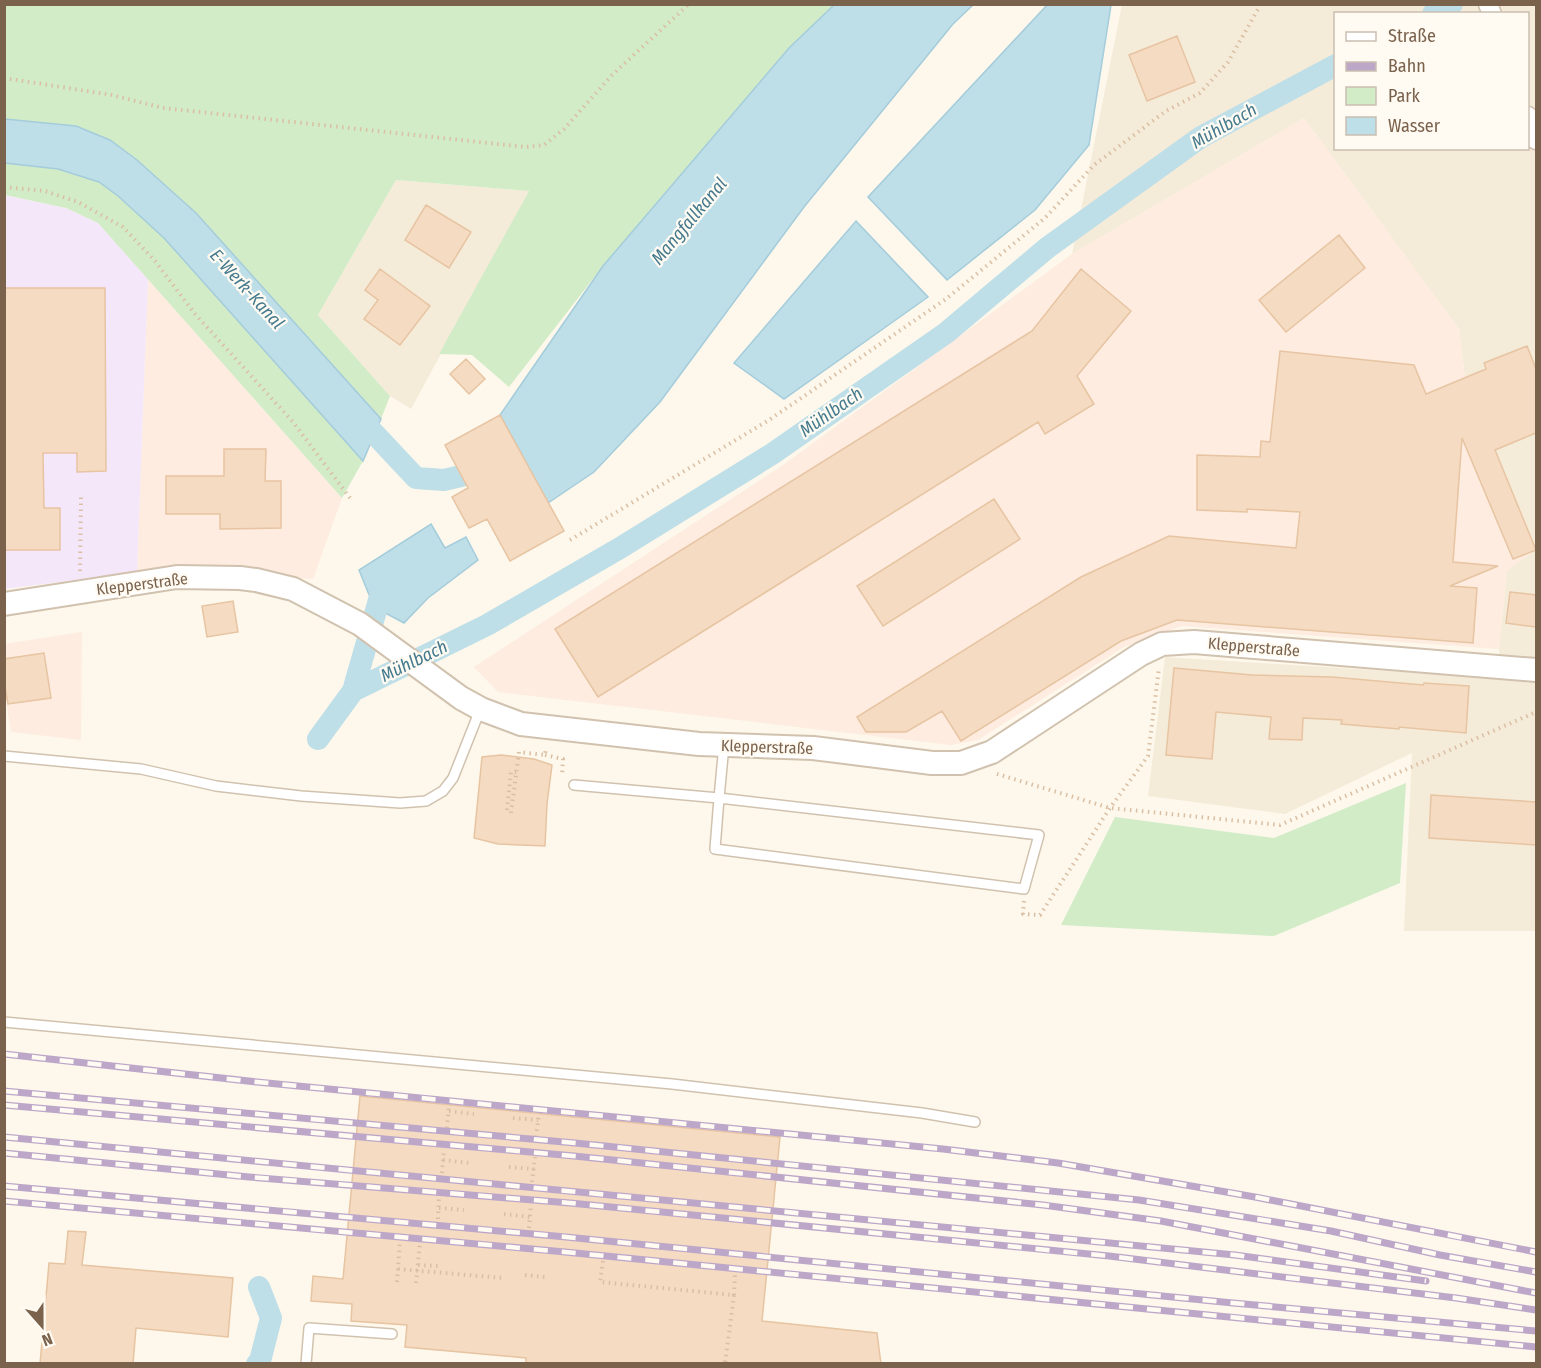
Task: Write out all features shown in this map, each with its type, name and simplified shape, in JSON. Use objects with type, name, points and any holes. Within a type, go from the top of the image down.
[{"type":"street","points":[[1529,121],[1536,140]]},
{"type":"street","name":"Klepperstraße","points":[[4,604],[177,578],[240,578],[293,588],[360,624],[461,698],[481,709],[521,724],[699,744],[813,748],[932,763],[961,763],[992,752],[1141,654],[1162,644],[1194,642],[1536,670]]},
{"type":"lane","points":[[4,756],[141,769],[216,786],[301,796],[400,803],[417,802],[426,801],[443,791],[453,778],[481,709]]},
{"type":"lane","points":[[574,785],[719,798],[1039,835],[1024,889],[715,849],[719,798],[724,745]]},
{"type":"lane","points":[[4,1022],[672,1084],[922,1113],[975,1122]]},
{"type":"lane","points":[[306,1364],[309,1328],[392,1334]]},
{"type":"path","points":[[4,78],[112,95],[163,108],[526,147],[544,146],[564,129],[612,75],[688,4]]},
{"type":"path","points":[[570,540],[769,420],[946,299],[1045,218],[1094,165],[1166,111],[1200,93],[1228,62],[1261,4]]},
{"type":"path","points":[[4,187],[45,191],[78,202],[123,227],[155,261],[195,314],[293,422],[350,498]]},
{"type":"path","points":[[80,592],[81,496]]},
{"type":"path","points":[[1024,889],[1023,914],[1040,915],[1110,808],[1148,756],[1162,644]]},
{"type":"path","points":[[995,773],[1110,808],[1280,825],[1536,712]]},
{"type":"path","points":[[545,755],[549,728]]},
{"type":"path","points":[[509,812],[519,752],[563,759],[562,783],[574,785]]},
{"type":"path","points":[[447,1128],[449,1104]]},
{"type":"path","points":[[449,1111],[474,1114]]},
{"type":"path","points":[[536,1137],[539,1113]]},
{"type":"path","points":[[513,1118],[538,1120]]},
{"type":"path","points":[[442,1173],[444,1149]]},
{"type":"path","points":[[532,1182],[535,1157]]},
{"type":"path","points":[[443,1161],[469,1163]]},
{"type":"path","points":[[508,1167],[534,1169]]},
{"type":"path","points":[[438,1220],[439,1196]]},
{"type":"path","points":[[528,1228],[531,1204]]},
{"type":"path","points":[[439,1208],[464,1210]]},
{"type":"path","points":[[504,1214],[530,1217]]},
{"type":"path","points":[[397,1282],[400,1241]]},
{"type":"path","points":[[416,1283],[420,1243]]},
{"type":"path","points":[[603,1261],[600,1282],[734,1295]]},
{"type":"path","points":[[418,1264],[438,1266]]},
{"type":"path","points":[[398,1269],[503,1278]]},
{"type":"path","points":[[725,1364],[735,1274]]},
{"type":"path","points":[[525,1275],[545,1277]]},
{"type":"shaded area","points":[[1122,5],[1536,5],[1536,931],[1404,931],[1412,753],[1285,814],[1148,796],[1165,657],[1500,678],[1499,649],[1507,571],[1465,378],[1459,329],[1304,118],[1072,254]]},
{"type":"shaded area","points":[[1304,118],[1459,329],[1465,378],[1536,550],[1507,571],[1499,649],[1182,626],[1124,647],[978,740],[951,745],[498,692],[474,667],[783,465],[1072,254]]},
{"type":"shaded area","points":[[396,180],[529,191],[411,409],[390,396],[318,315]]},
{"type":"shaded area","points":[[4,195],[66,208],[98,223],[148,279],[137,572],[5,589]]},
{"type":"shaded area","points":[[148,279],[342,498],[313,579],[137,572]]},
{"type":"shaded area","points":[[82,632],[81,740],[11,732],[5,694],[4,644]]},
{"type":"green space","points":[[5,5],[834,5],[789,48],[603,266],[509,387],[472,355],[439,354],[529,191],[396,180],[318,315],[390,396],[381,419],[196,213],[76,126],[5,119]]},
{"type":"green space","points":[[4,163],[58,169],[99,182],[164,238],[363,461],[342,498],[98,223],[66,208],[5,195]]},
{"type":"green space","points":[[1406,783],[1400,883],[1274,936],[1061,925],[1115,817],[1274,838]]},
{"type":"water","points":[[1048,4],[1111,5],[1089,145],[1035,210],[947,280],[868,197]]},
{"type":"water","name":"Mangfallkanal","points":[[834,5],[973,5],[953,24],[804,207],[660,402],[594,472],[548,503],[500,415],[603,266],[789,48]]},
{"type":"water","points":[[5,119],[76,126],[110,140],[137,160],[196,213],[381,419],[363,461],[164,238],[118,196],[99,182],[58,169],[5,163]]},
{"type":"water","points":[[856,221],[928,297],[784,399],[734,363]]},
{"type":"water","points":[[431,524],[445,548],[466,537],[478,560],[428,598],[404,623],[374,607],[359,570]]},
{"type":"building","points":[[1177,36],[1195,82],[1147,101],[1129,55]]},
{"type":"building","points":[[426,205],[471,232],[449,268],[405,240]]},
{"type":"building","points":[[1339,235],[1365,268],[1286,332],[1259,300]]},
{"type":"building","points":[[380,269],[430,306],[400,345],[364,319],[378,300],[365,290]]},
{"type":"building","points":[[1081,269],[1131,311],[1077,376],[1094,404],[1045,434],[1038,422],[598,697],[555,629],[1032,331]]},
{"type":"building","points":[[4,288],[105,288],[106,471],[77,472],[77,453],[43,453],[44,508],[60,508],[60,550],[4,550]]},
{"type":"building","points":[[1527,346],[1536,369],[1536,433],[1495,450],[1536,550],[1513,559],[1462,438],[1453,562],[1498,566],[1450,586],[1477,588],[1473,643],[1177,620],[1121,641],[961,741],[942,711],[906,732],[866,732],[857,717],[1081,577],[1169,536],[1296,548],[1300,512],[1247,509],[1247,512],[1197,510],[1197,455],[1260,457],[1261,441],[1270,442],[1280,351],[1414,365],[1426,394],[1486,369],[1484,363]]},
{"type":"building","points":[[466,359],[485,379],[469,394],[450,374]]},
{"type":"building","points":[[500,415],[564,531],[510,561],[487,519],[469,528],[452,497],[468,488],[445,445]]},
{"type":"building","points":[[224,449],[266,449],[265,481],[281,481],[281,528],[220,529],[220,514],[166,514],[166,476],[224,476]]},
{"type":"building","points":[[994,499],[1020,539],[883,626],[857,586]]},
{"type":"building","points":[[1510,592],[1536,595],[1536,627],[1506,623]]},
{"type":"building","points":[[233,601],[238,632],[207,637],[202,606]]},
{"type":"building","points":[[44,653],[51,698],[8,704],[4,681],[4,659]]},
{"type":"building","points":[[1174,668],[1252,675],[1332,677],[1423,685],[1424,683],[1469,686],[1466,733],[1341,724],[1342,720],[1303,718],[1302,740],[1269,739],[1271,717],[1216,712],[1212,759],[1166,755]]},
{"type":"building","points":[[501,755],[534,759],[552,765],[545,846],[498,844],[474,838],[482,757]]},
{"type":"building","points":[[1431,795],[1536,802],[1536,845],[1429,838]]},
{"type":"building","points":[[360,1096],[780,1137],[762,1321],[877,1333],[881,1364],[526,1364],[526,1358],[405,1347],[407,1325],[351,1321],[352,1304],[311,1301],[313,1276],[343,1279]]},
{"type":"building","points":[[68,1231],[86,1232],[82,1265],[233,1278],[228,1337],[136,1328],[133,1364],[40,1364],[49,1263],[65,1264]]},
{"type":"waterway","name":"Mühlbach","points":[[1437,12],[1452,4]]},
{"type":"waterway","name":"Mühlbach","points":[[318,739],[353,691],[487,625],[620,548],[772,454],[946,333],[1047,248],[1201,137],[1334,66]]},
{"type":"waterway","name":"E-Werk-Kanal","points":[[354,412],[416,478],[444,480],[461,476]]},
{"type":"waterway","points":[[353,691],[385,579]]},
{"type":"waterway","name":"Mühlbach","points":[[257,1364],[260,1361],[271,1318],[259,1287]]},
{"type":"railway","points":[[4,1054],[257,1082],[943,1149],[1058,1163],[1255,1197],[1536,1252]]},
{"type":"railway","points":[[4,1091],[575,1143],[1139,1200],[1331,1231],[1440,1255],[1536,1272]]},
{"type":"railway","points":[[4,1105],[574,1156],[1043,1205],[1161,1221],[1536,1293]]},
{"type":"railway","points":[[4,1137],[1235,1255],[1426,1281]]},
{"type":"railway","points":[[4,1153],[249,1177],[570,1203],[1109,1256],[1456,1298],[1536,1310]]},
{"type":"railway","points":[[4,1186],[566,1237],[1536,1331]]},
{"type":"railway","points":[[4,1201],[565,1252],[1536,1347]]}]
